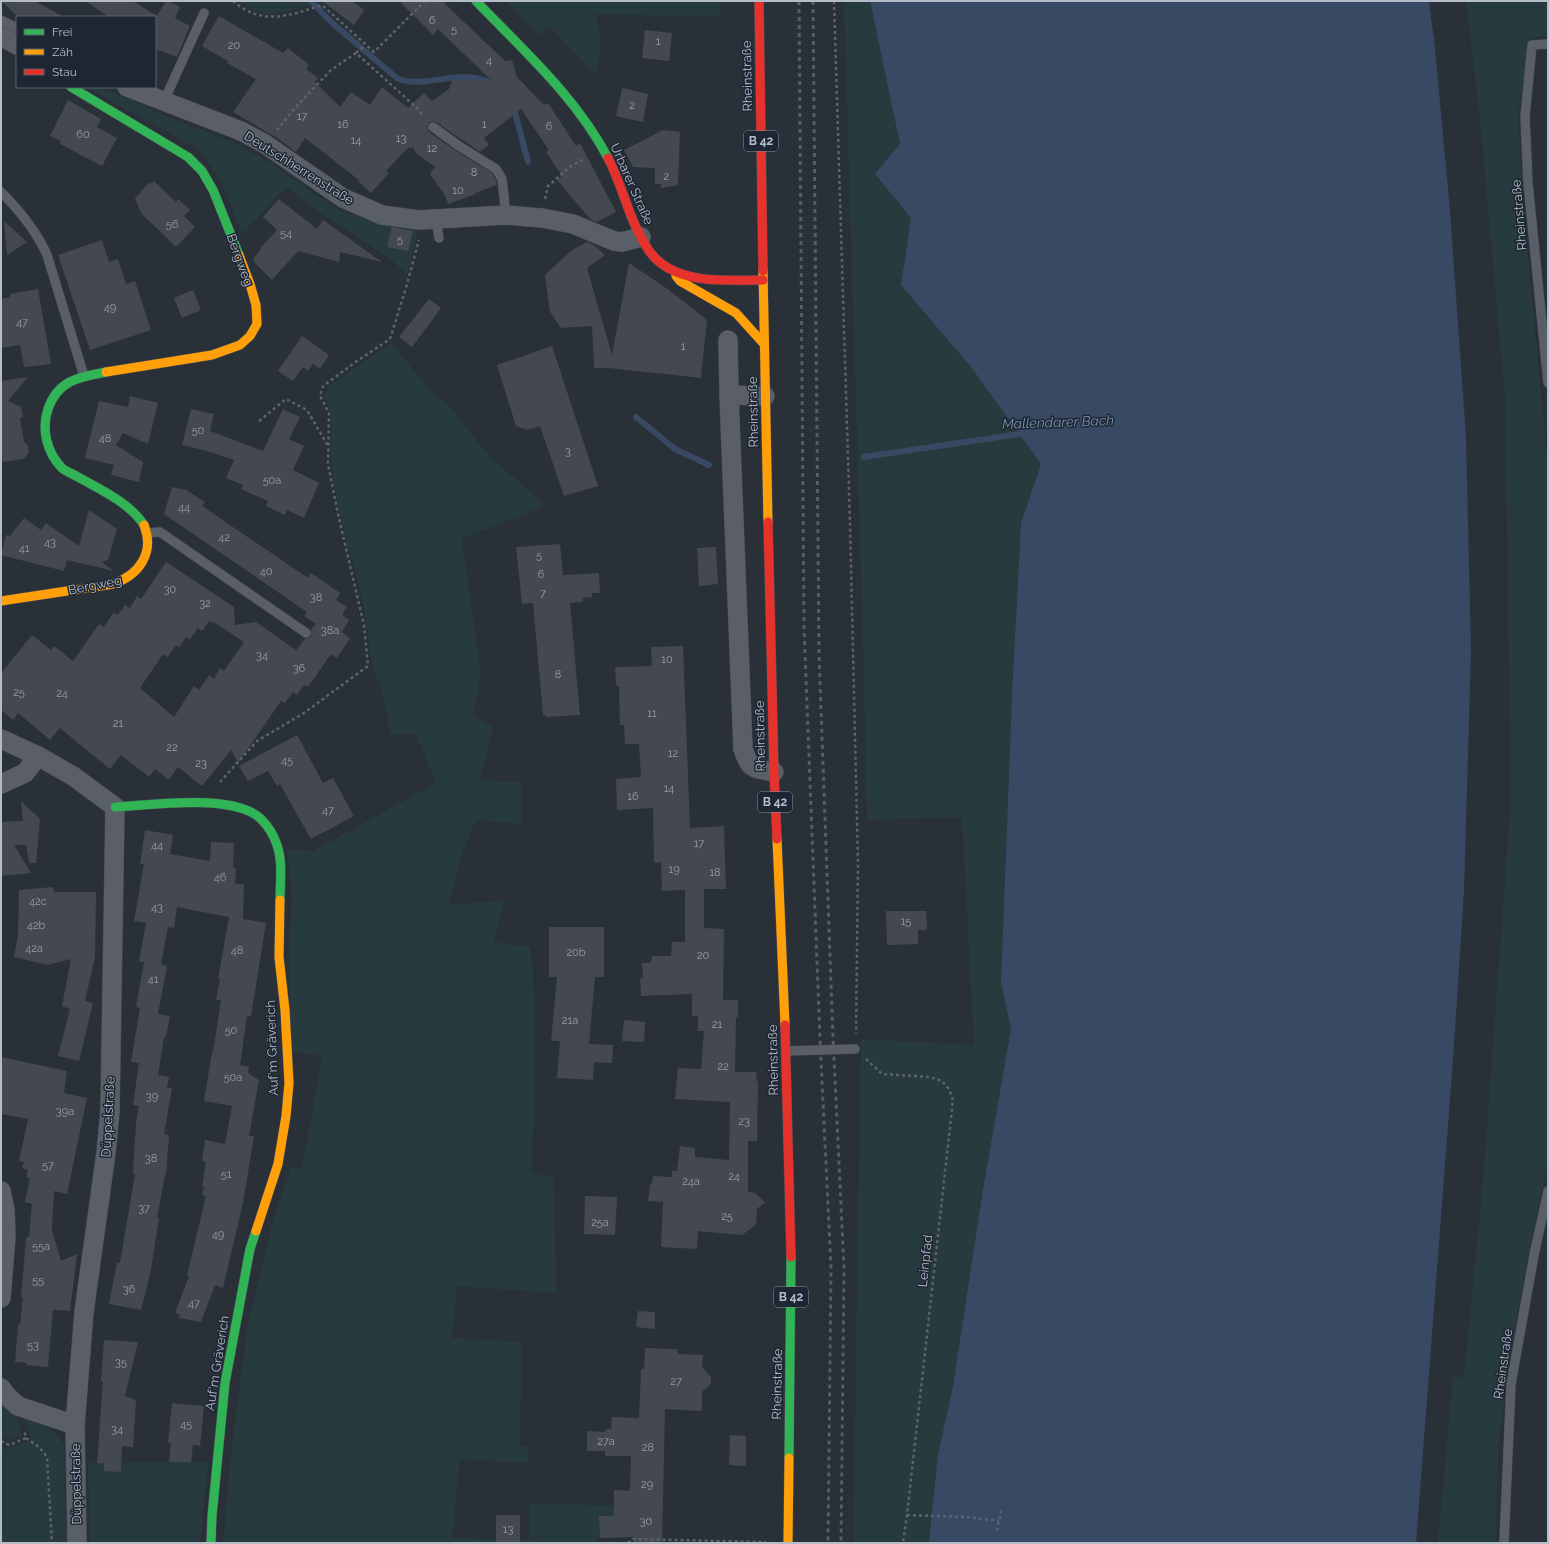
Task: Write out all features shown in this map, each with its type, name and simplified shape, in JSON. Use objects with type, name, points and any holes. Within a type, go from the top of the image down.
[{"type":"street","name":"Urbarer Straße","points":[[476,1],[559,88],[590,128],[614,171],[641,237],[650,254],[663,265],[684,275],[705,278],[763,280]]},
{"type":"street","name":"Rheinstraße","points":[[759,1],[765,396],[774,772],[786,1051],[791,1242],[788,1542]]},
{"type":"street","points":[[1,36],[16,44]]},
{"type":"street","name":"Bergweg","points":[[1,601],[113,584],[127,579],[137,570],[144,559],[148,547],[144,524],[126,506],[63,468],[52,455],[44,425],[47,407],[54,394],[65,384],[84,376],[212,355],[240,345],[250,336],[257,324],[256,305],[250,284],[213,190],[202,171],[188,157],[73,88]]},
{"type":"street","name":"Deutschherrenstraße","points":[[130,88],[241,131],[265,144],[343,198],[362,208],[382,215],[418,220],[506,215],[542,218],[573,224],[618,241],[629,241],[641,237]]},
{"type":"street","points":[[670,269],[680,281],[736,313],[764,344]]},
{"type":"street","points":[[728,340],[743,749],[747,763],[751,766],[756,769],[774,772]]},
{"type":"street","points":[[729,395],[765,396]]},
{"type":"street","points":[[1,739],[38,756],[73,776],[115,807]]},
{"type":"street","points":[[1,784],[25,773],[38,756]]},
{"type":"street","name":"Auf'm Gräverich","points":[[115,807],[207,802],[247,810],[261,819],[270,831],[277,846],[280,863],[280,957],[285,1010],[289,1083],[286,1116],[278,1164],[250,1249],[225,1383],[212,1516],[211,1543]]},
{"type":"street","name":"Düppelstraße","points":[[77,1543],[75,1425],[84,1312],[105,1160],[110,1111],[115,807]]},
{"type":"street","points":[[1,1191],[5,1210],[6,1236],[1,1298]]},
{"type":"street","name":"Düppelstraße","points":[[1,1388],[18,1406],[75,1425]]},
{"type":"lane","points":[[164,101],[204,13]]},
{"type":"lane","points":[[1,20],[16,28]]},
{"type":"lane","name":"Rheinstraße","points":[[1548,44],[1532,45],[1525,117],[1528,183],[1548,383]]},
{"type":"lane","points":[[433,127],[458,146],[496,168],[502,178],[506,215]]},
{"type":"lane","points":[[1,192],[23,215],[40,238],[47,255],[84,376]]},
{"type":"lane","points":[[430,219],[438,238]]},
{"type":"lane","points":[[146,534],[160,532],[306,633]]},
{"type":"lane","points":[[786,1051],[855,1049]]},
{"type":"lane","name":"Rheinstraße","points":[[1504,1543],[1511,1384],[1534,1255],[1548,1191]]},
{"type":"path","points":[[233,1],[241,8],[254,15],[268,17],[283,16],[322,5],[374,52],[425,1]]},
{"type":"path","points":[[834,1],[850,516],[858,864],[855,1049]]},
{"type":"path","points":[[265,144],[294,109],[331,70],[365,45]]},
{"type":"path","points":[[356,53],[417,108],[433,127]]},
{"type":"path","points":[[542,218],[548,186],[571,166],[602,149]]},
{"type":"path","points":[[207,802],[211,792],[257,741],[304,713],[368,666],[364,626],[328,464],[329,413],[320,396],[324,386],[357,361],[390,339],[430,219]]},
{"type":"path","points":[[259,421],[286,399],[307,410],[328,446]]},
{"type":"path","name":"Leinpfad","points":[[855,1049],[882,1074],[930,1077],[942,1081],[949,1089],[953,1100],[903,1543]]},
{"type":"path","points":[[18,1406],[19,1416],[26,1438],[39,1447],[47,1457],[52,1543]]},
{"type":"path","points":[[1,1441],[9,1445],[26,1438]]},
{"type":"path","points":[[997,1531],[1001,1511]]},
{"type":"path","points":[[907,1515],[966,1517],[999,1521]]},
{"type":"path","points":[[628,1543],[633,1539],[788,1542]]},
{"type":"green space","points":[[239,1],[309,1],[311,4],[283,12],[265,13],[248,7]]},
{"type":"green space","points":[[505,1],[721,1],[720,17],[596,14],[600,35],[600,52],[596,75],[549,27],[538,35]]},
{"type":"green space","points":[[844,1],[870,1],[900,144],[875,174],[911,218],[901,285],[971,367],[1042,464],[1021,523],[1012,694],[1001,982],[1011,1029],[983,1189],[953,1386],[938,1454],[929,1543],[853,1543],[861,1039],[974,1045],[962,817],[867,820]]},
{"type":"green space","points":[[1466,1],[1548,1],[1548,36],[1530,37],[1518,117],[1525,226],[1548,469],[1548,1163],[1520,1298],[1504,1400],[1498,1461],[1496,1543],[1438,1543],[1453,1377],[1464,1377],[1483,1180],[1511,799],[1505,400],[1481,128]]},
{"type":"green space","points":[[88,88],[103,88],[177,121],[228,140],[273,164],[343,212],[381,224],[418,231],[407,275],[391,259],[323,215],[286,187],[242,234],[222,184],[209,163],[196,148]]},
{"type":"green space","points":[[391,343],[429,389],[449,406],[489,456],[540,500],[543,507],[462,539],[481,674],[473,716],[493,727],[480,780],[522,782],[522,824],[476,820],[464,849],[448,905],[505,900],[494,942],[530,947],[533,968],[535,1097],[531,1174],[554,1176],[556,1293],[457,1286],[452,1338],[522,1342],[520,1446],[528,1447],[528,1463],[460,1459],[452,1538],[510,1540],[530,1539],[530,1503],[624,1506],[624,1537],[595,1538],[595,1543],[223,1543],[230,1463],[247,1330],[274,1215],[292,1167],[302,1169],[322,1056],[292,1051],[290,980],[291,890],[287,850],[313,851],[436,783],[416,734],[390,735],[385,702],[371,660],[367,624],[360,590],[339,512],[331,462],[331,412],[324,396],[329,386]]},
{"type":"green space","points":[[1,1400],[15,1412],[22,1436],[10,1440],[1,1436]]},
{"type":"green space","points":[[23,1417],[42,1424],[52,1430],[64,1446],[66,1543],[1,1543],[1,1446],[7,1449],[31,1439]]},
{"type":"green space","points":[[208,1462],[200,1543],[90,1543],[88,1463]]},
{"type":"water","points":[[870,1],[1429,1],[1435,48],[1450,211],[1466,437],[1471,651],[1464,891],[1453,1060],[1416,1543],[929,1543],[938,1454],[953,1386],[983,1189],[1011,1029],[1001,982],[1012,694],[1021,523],[1041,464],[971,367],[901,285],[911,218],[875,174],[900,144]]},
{"type":"building","points":[[1,1],[35,1],[62,16],[17,16]]},
{"type":"building","points":[[85,1],[133,1],[157,16],[166,1],[169,1],[180,7],[175,18],[190,26],[177,57],[156,49],[156,16],[108,16]]},
{"type":"building","points":[[322,1],[352,1],[364,10],[354,25]]},
{"type":"building","points":[[399,1],[442,1],[505,61],[512,60],[517,77],[544,105],[548,103],[576,146],[580,143],[616,212],[597,222],[591,220],[557,180],[562,176],[546,152],[549,150],[521,109],[484,138],[489,145],[480,152],[436,122],[431,121],[427,126],[429,132],[492,173],[497,185],[448,204],[444,194],[430,174],[435,167],[416,153],[412,146],[411,148],[409,147],[386,171],[389,173],[371,193],[358,181],[359,180],[305,138],[296,152],[277,138],[233,112],[256,79],[227,63],[228,61],[202,46],[219,16],[283,53],[288,48],[309,65],[306,69],[318,78],[315,82],[340,107],[351,92],[370,105],[382,87],[408,108],[424,93],[432,101],[449,89],[452,80],[491,80],[438,29],[433,35]]},
{"type":"building","points":[[645,30],[672,33],[669,61],[642,58]]},
{"type":"building","points":[[622,88],[648,94],[643,122],[616,116]]},
{"type":"building","points":[[68,100],[101,119],[97,127],[117,138],[102,166],[60,144],[61,141],[50,136]]},
{"type":"building","points":[[663,130],[680,132],[678,185],[661,188],[661,184],[655,184],[655,168],[633,167],[624,150]]},
{"type":"building","points":[[154,181],[176,202],[178,199],[190,210],[184,216],[195,227],[176,247],[141,213],[135,198],[150,182],[151,184]]},
{"type":"building","points":[[279,199],[317,229],[323,220],[382,262],[340,252],[339,262],[298,251],[272,280],[255,263],[253,259],[261,249],[260,248],[277,230],[263,217]]},
{"type":"building","points":[[4,221],[27,242],[7,255]]},
{"type":"building","points":[[392,227],[413,231],[408,251],[387,247]]},
{"type":"building","points":[[102,240],[109,262],[118,259],[126,284],[135,281],[151,330],[90,350],[58,255]]},
{"type":"building","points":[[587,242],[594,245],[605,255],[587,268],[612,355],[629,263],[669,290],[707,320],[701,378],[609,368],[594,368],[592,326],[561,328],[550,312],[545,275],[572,250]]},
{"type":"building","points":[[38,289],[51,364],[24,367],[20,345],[1,348],[1,299],[10,297],[10,294]]},
{"type":"building","points":[[193,290],[201,310],[182,318],[174,298]]},
{"type":"building","points":[[429,299],[441,308],[412,347],[399,337]]},
{"type":"building","points":[[302,336],[329,355],[320,369],[313,364],[308,371],[303,367],[293,381],[278,371]]},
{"type":"building","points":[[552,346],[598,486],[564,496],[540,426],[527,430],[516,426],[497,365]]},
{"type":"building","points":[[28,377],[8,401],[21,407],[23,417],[20,418],[24,442],[27,444],[29,452],[24,459],[1,462],[1,381]]},
{"type":"building","points":[[130,396],[158,403],[148,444],[123,433],[116,445],[143,462],[139,482],[111,475],[114,465],[85,458],[99,401],[128,407]]},
{"type":"building","points":[[191,409],[214,414],[210,431],[263,451],[283,409],[300,417],[289,439],[304,446],[293,470],[319,483],[304,518],[287,510],[285,515],[266,506],[268,501],[241,489],[243,485],[226,478],[234,460],[182,445]]},
{"type":"building","points":[[172,487],[186,490],[205,502],[202,506],[308,578],[311,573],[340,593],[336,600],[347,607],[342,615],[349,620],[342,632],[350,638],[337,658],[331,654],[308,687],[304,685],[297,695],[293,692],[285,703],[281,701],[238,763],[231,750],[202,786],[178,767],[169,780],[155,769],[149,777],[121,755],[110,769],[60,728],[50,740],[18,713],[13,720],[1,710],[1,673],[32,635],[51,650],[54,646],[73,661],[99,624],[104,627],[113,613],[118,615],[125,605],[130,608],[137,596],[141,599],[166,562],[234,607],[235,625],[256,622],[296,650],[305,639],[311,637],[311,630],[316,624],[304,616],[307,612],[164,514]],"holes":[[[209,621],[214,622],[244,642],[224,671],[220,668],[214,679],[209,675],[199,690],[194,686],[174,717],[140,688],[163,654],[168,657],[176,645],[179,647],[186,637],[190,639],[198,628],[202,631]]]},
{"type":"building","points":[[89,510],[117,529],[108,560],[102,562],[114,571],[67,560],[64,571],[1,555],[6,535],[10,536],[24,518],[41,530],[46,523],[79,546]]},
{"type":"building","points":[[560,544],[563,575],[599,573],[600,593],[592,593],[592,597],[583,598],[583,602],[570,603],[580,715],[546,717],[546,715],[543,715],[533,603],[522,604],[516,547]]},
{"type":"building","points":[[716,547],[718,584],[699,586],[697,548]]},
{"type":"building","points":[[683,646],[690,828],[724,826],[726,889],[704,889],[704,928],[724,929],[723,1000],[738,1000],[738,1017],[736,1017],[735,1072],[756,1072],[758,1082],[757,1141],[748,1141],[748,1192],[755,1193],[765,1202],[757,1209],[756,1225],[742,1235],[698,1231],[697,1249],[661,1247],[663,1202],[648,1201],[650,1184],[652,1184],[653,1176],[672,1177],[672,1171],[677,1171],[680,1146],[695,1148],[695,1157],[729,1160],[730,1102],[675,1099],[678,1068],[701,1069],[704,1031],[698,1031],[698,1016],[692,1016],[692,994],[641,996],[640,978],[643,978],[642,963],[651,963],[652,956],[671,956],[672,942],[685,942],[685,890],[662,891],[661,862],[654,863],[653,808],[617,810],[616,779],[641,777],[639,744],[625,744],[624,725],[620,725],[619,686],[616,686],[615,667],[652,666],[651,647]]},
{"type":"building","points":[[297,735],[323,783],[333,778],[354,816],[311,839],[280,784],[277,786],[268,771],[248,781],[239,766]]},
{"type":"building","points":[[21,801],[40,819],[36,863],[29,863],[26,845],[14,845],[31,873],[1,876],[1,822],[23,821]]},
{"type":"building","points":[[145,830],[173,835],[170,854],[210,861],[211,842],[234,843],[233,868],[236,868],[235,884],[244,884],[243,919],[266,923],[251,1016],[247,1016],[240,1065],[249,1067],[248,1073],[259,1080],[249,1136],[254,1136],[243,1203],[223,1288],[215,1285],[201,1322],[179,1318],[180,1315],[175,1313],[189,1276],[187,1275],[206,1196],[202,1195],[206,1162],[202,1161],[205,1140],[225,1144],[232,1106],[204,1101],[221,1000],[216,1000],[220,979],[218,979],[229,917],[177,907],[174,928],[168,927],[161,964],[167,966],[158,1014],[170,1016],[166,1037],[164,1037],[158,1075],[169,1077],[167,1088],[172,1088],[164,1134],[169,1135],[166,1175],[157,1218],[159,1218],[151,1270],[141,1310],[109,1304],[117,1262],[120,1263],[135,1174],[133,1174],[136,1123],[139,1106],[133,1105],[139,1063],[131,1062],[140,1008],[136,1007],[144,962],[139,961],[146,923],[134,921],[144,864],[140,864]]},
{"type":"building","points":[[53,887],[54,892],[96,892],[95,957],[85,1001],[93,1003],[79,1061],[58,1056],[70,1009],[62,1006],[71,959],[47,965],[14,957],[18,935],[19,890]]},
{"type":"building","points":[[886,911],[926,911],[927,930],[918,930],[918,944],[887,945]]},
{"type":"building","points":[[549,927],[604,927],[604,977],[595,977],[589,1044],[613,1045],[612,1063],[594,1062],[593,1080],[557,1078],[560,1041],[551,1041],[557,977],[549,977]]},
{"type":"building","points":[[624,1020],[645,1022],[644,1042],[622,1041]]},
{"type":"building","points":[[1,1057],[67,1071],[64,1093],[87,1098],[67,1194],[54,1191],[52,1230],[61,1261],[77,1254],[70,1311],[53,1310],[48,1367],[15,1362],[18,1325],[20,1325],[23,1298],[21,1297],[26,1237],[29,1237],[32,1204],[25,1202],[30,1178],[26,1178],[28,1170],[22,1168],[24,1162],[19,1161],[28,1119],[1,1114]]},
{"type":"building","points":[[585,1196],[617,1197],[615,1235],[584,1234]]},
{"type":"building","points":[[638,1311],[655,1312],[655,1329],[636,1327]]},
{"type":"building","points":[[104,1340],[138,1342],[125,1396],[136,1400],[133,1447],[122,1446],[121,1472],[104,1471],[104,1463],[97,1463],[103,1381],[101,1381]]},
{"type":"building","points":[[645,1348],[677,1349],[678,1354],[703,1355],[702,1367],[711,1377],[711,1384],[702,1392],[702,1411],[665,1409],[662,1543],[634,1543],[634,1537],[600,1538],[599,1516],[614,1516],[614,1490],[630,1491],[631,1456],[605,1456],[605,1451],[587,1451],[587,1431],[605,1432],[605,1429],[611,1429],[612,1417],[639,1418],[641,1369],[644,1369]]},
{"type":"building","points":[[172,1403],[204,1406],[200,1446],[193,1445],[191,1462],[169,1462],[171,1443],[168,1442]]},
{"type":"building","points":[[730,1435],[746,1436],[746,1466],[729,1465]]},
{"type":"building","points":[[496,1515],[520,1515],[520,1543],[496,1543]]},
{"type":"waterway","name":"Mallendarer Bach","points":[[311,1],[331,22],[398,79],[421,82],[467,77],[491,83]]},
{"type":"waterway","name":"Mallendarer Bach","points":[[511,106],[516,116],[528,162]]},
{"type":"waterway","name":"Mallendarer Bach","points":[[636,417],[675,449],[709,465]]},
{"type":"waterway","name":"Mallendarer Bach","points":[[864,457],[1026,433]]},
{"type":"railway","points":[[799,1],[804,627],[820,1039],[831,1268],[828,1543]]},
{"type":"railway","points":[[813,1],[819,654],[833,1038],[844,1268],[841,1543]]},
{"type":"traffic: fast","points":[[476,1],[565,94],[595,136],[608,158]]},
{"type":"traffic: fast","points":[[73,88],[188,157],[202,171],[213,190],[239,255]]},
{"type":"traffic: fast","points":[[106,372],[78,378],[57,392],[48,409],[45,433],[52,455],[62,468],[123,504],[131,510],[144,525]]},
{"type":"traffic: fast","points":[[115,807],[192,802],[232,806],[248,811],[264,822],[277,845],[281,865],[280,900]]},
{"type":"traffic: fast","points":[[211,1543],[212,1516],[225,1383],[250,1249],[256,1231]]},
{"type":"traffic: fast","points":[[789,1458],[791,1257]]},
{"type":"traffic: slow","points":[[106,372],[212,355],[240,345],[250,336],[257,324],[256,305],[239,255]]},
{"type":"traffic: slow","points":[[763,271],[768,522]]},
{"type":"traffic: slow","points":[[676,276],[680,281],[736,313],[764,344]]},
{"type":"traffic: slow","points":[[1,601],[113,584],[122,580],[137,569],[146,554],[147,535],[144,525]]},
{"type":"traffic: slow","points":[[777,839],[785,1025]]},
{"type":"traffic: slow","points":[[256,1231],[278,1164],[286,1116],[289,1083],[285,1010],[279,957],[280,900]]},
{"type":"traffic: slow","points":[[788,1543],[789,1458]]},
{"type":"traffic: jam","points":[[759,1],[763,271]]},
{"type":"traffic: jam","points":[[608,158],[634,223],[643,241],[651,254],[666,267],[678,273],[706,279],[763,280]]},
{"type":"traffic: jam","points":[[768,522],[777,839]]},
{"type":"traffic: jam","points":[[785,1025],[791,1257]]}]
